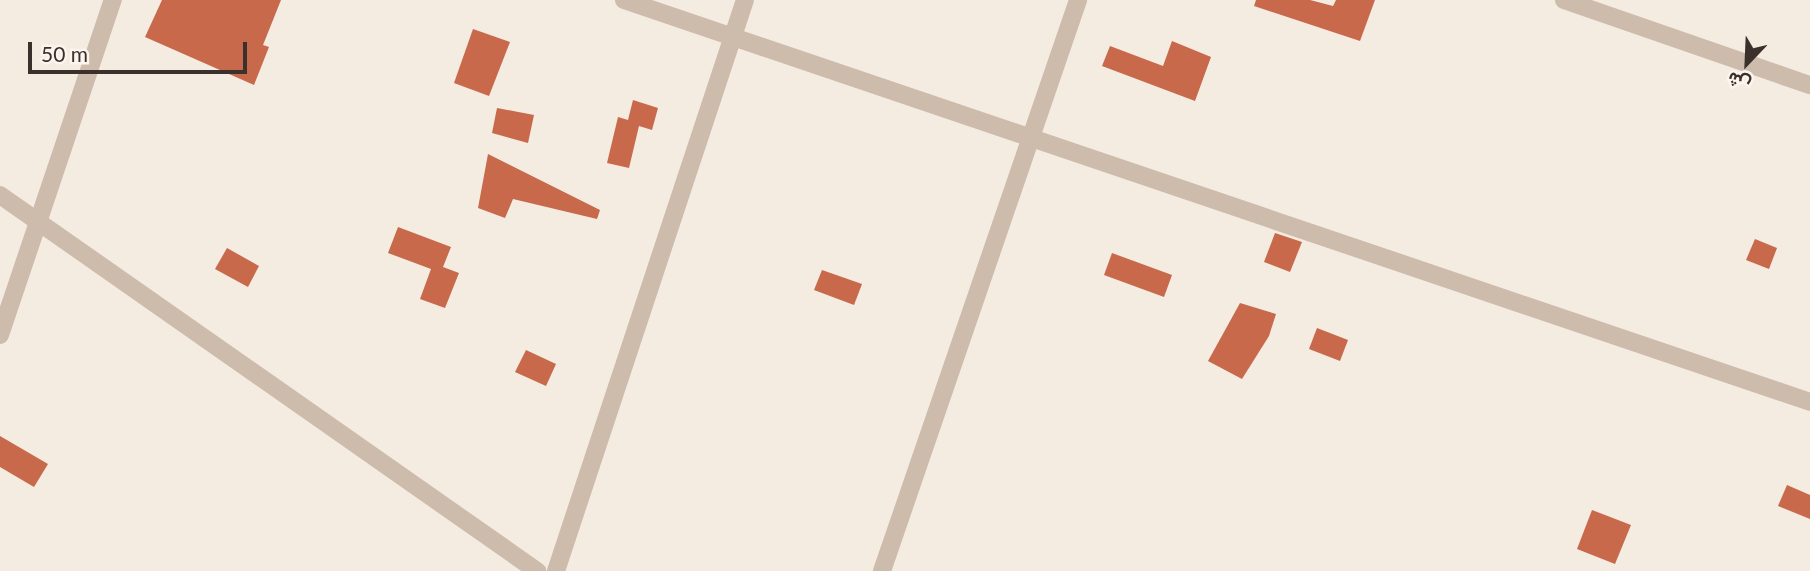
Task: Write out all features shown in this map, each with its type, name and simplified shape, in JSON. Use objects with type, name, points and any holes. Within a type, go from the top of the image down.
[{"type":"street","points":[[0,335],[113,0]]},
{"type":"street","points":[[624,0],[1810,402]]},
{"type":"street","points":[[556,571],[745,0]]},
{"type":"street","points":[[882,571],[1078,0]]},
{"type":"street","points":[[1564,0],[1810,85]]},
{"type":"street","points":[[0,195],[537,571]]},
{"type":"building","points":[[162,0],[281,0],[263,45],[269,47],[254,85],[145,37]]},
{"type":"building","points":[[1256,0],[1310,0],[1333,6],[1336,0],[1375,0],[1360,41],[1254,6]]},
{"type":"building","points":[[473,29],[510,42],[489,96],[454,83]]},
{"type":"building","points":[[1172,41],[1211,57],[1195,101],[1102,66],[1110,46],[1163,66]]},
{"type":"building","points":[[633,100],[658,108],[652,130],[639,126],[629,168],[607,163],[618,117],[628,120]]},
{"type":"building","points":[[497,108],[534,115],[528,143],[492,133]]},
{"type":"building","points":[[488,154],[600,210],[597,219],[513,199],[505,218],[478,208]]},
{"type":"building","points":[[398,227],[451,247],[443,267],[459,273],[445,308],[420,299],[431,269],[388,253]]},
{"type":"building","points":[[1275,233],[1302,242],[1290,272],[1264,262]]},
{"type":"building","points":[[1755,239],[1777,248],[1769,269],[1746,260]]},
{"type":"building","points":[[227,248],[259,266],[248,287],[215,269]]},
{"type":"building","points":[[1112,253],[1172,275],[1164,297],[1104,275]]},
{"type":"building","points":[[822,270],[862,284],[854,305],[814,290]]},
{"type":"building","points":[[1240,303],[1276,314],[1269,336],[1242,379],[1208,361]]},
{"type":"building","points":[[1317,328],[1348,340],[1340,361],[1309,349]]},
{"type":"building","points":[[526,350],[556,364],[546,386],[515,372]]},
{"type":"building","points":[[0,436],[48,464],[34,487],[0,467]]},
{"type":"building","points":[[1787,485],[1810,495],[1810,519],[1778,506]]},
{"type":"building","points":[[1592,510],[1631,525],[1615,564],[1577,549]]}]
